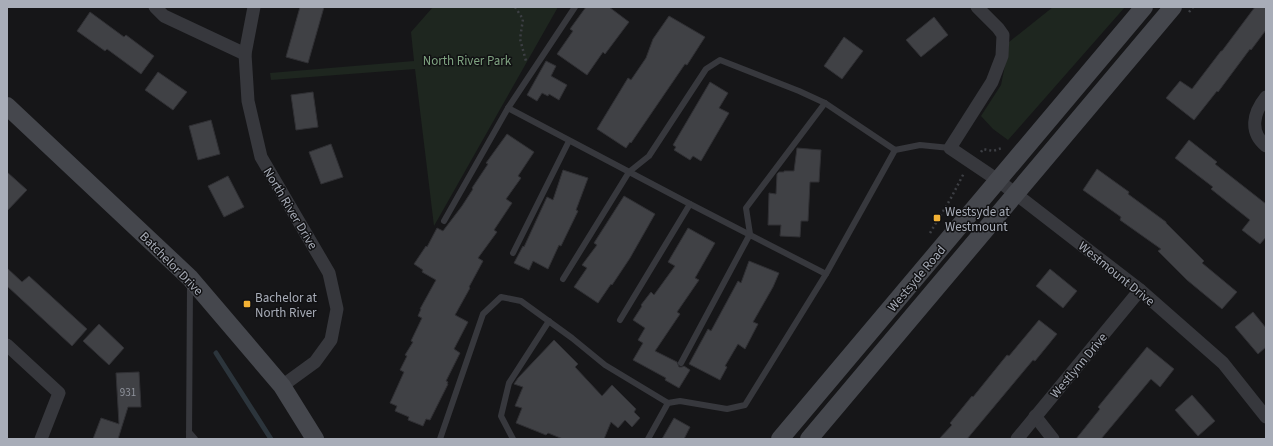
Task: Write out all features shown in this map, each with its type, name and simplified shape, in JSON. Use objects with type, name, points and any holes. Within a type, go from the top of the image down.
[{"type":"main road","name":"Westsyde Road","points":[[780,439],[999,181],[1103,54],[1144,7]]},
{"type":"main road","name":"Westsyde Road","points":[[809,439],[1173,7]]},
{"type":"main road","name":"Batchelor Drive","points":[[7,106],[190,278],[282,386],[315,439]]},
{"type":"street","points":[[155,7],[164,16],[245,54]]},
{"type":"street","name":"North River Drive","points":[[254,7],[245,54],[248,101],[261,157],[329,273],[337,309],[331,340],[316,362],[282,386]]},
{"type":"street","points":[[950,148],[992,82],[1002,56],[1003,35],[977,7]]},
{"type":"street","points":[[1266,97],[1258,106],[1254,125],[1259,141],[1266,146]]},
{"type":"street","name":"Westmount Drive","points":[[950,148],[999,181],[1140,290],[1223,363],[1266,417]]},
{"type":"street","name":"Westlynn Drive","points":[[1017,439],[1140,290]]},
{"type":"street","points":[[7,344],[59,393],[41,439]]},
{"type":"street","points":[[1035,416],[1053,439]]},
{"type":"lane","points":[[444,221],[508,108],[576,7]]},
{"type":"lane","points":[[563,279],[629,172],[649,156],[706,69],[720,60],[799,91],[825,103],[895,150],[920,145],[950,148]]},
{"type":"lane","points":[[681,363],[750,234],[746,208],[825,103]]},
{"type":"lane","points":[[508,108],[826,274]]},
{"type":"lane","points":[[513,253],[569,141]]},
{"type":"lane","points":[[440,439],[483,314],[501,297],[521,301],[605,365],[668,403],[680,401],[727,409],[746,405],[826,274],[895,150]]},
{"type":"lane","points":[[620,320],[690,204]]},
{"type":"lane","points":[[190,278],[189,436],[195,439]]},
{"type":"lane","points":[[513,439],[501,416],[509,383],[549,321]]},
{"type":"lane","points":[[648,439],[668,403]]},
{"type":"path","points":[[515,7],[523,19],[520,39],[530,75]]},
{"type":"path","points":[[983,149],[993,151],[1003,148]]},
{"type":"green space","name":"North River Park","points":[[433,7],[558,7],[434,226],[415,69],[271,80],[270,73],[414,61],[411,32]]},
{"type":"green space","points":[[1053,7],[1125,7],[1008,140],[993,129],[981,116],[1001,85],[1009,42]]},
{"type":"building","points":[[300,7],[324,7],[308,63],[286,57]]},
{"type":"building","points":[[586,7],[609,7],[629,22],[605,54],[603,52],[587,75],[557,54],[573,31],[570,29]]},
{"type":"building","points":[[1255,7],[1266,7],[1266,30],[1218,92],[1217,91],[1194,120],[1166,98],[1180,81],[1192,89]]},
{"type":"building","points":[[90,12],[124,37],[126,35],[154,56],[141,74],[107,49],[105,51],[77,31]]},
{"type":"building","points":[[669,16],[705,37],[687,65],[685,64],[631,143],[630,142],[626,148],[597,129],[628,78],[631,80],[646,58],[653,39]]},
{"type":"building","points":[[934,17],[948,35],[921,57],[906,40]]},
{"type":"building","points":[[844,37],[863,51],[842,79],[824,66]]},
{"type":"building","points":[[546,61],[556,66],[551,76],[567,85],[559,100],[549,94],[548,96],[542,93],[537,101],[527,95]]},
{"type":"building","points":[[158,72],[187,92],[173,110],[145,90]]},
{"type":"building","points":[[710,82],[728,93],[719,108],[729,113],[701,161],[693,156],[690,160],[674,150],[676,147],[673,145]]},
{"type":"building","points":[[313,92],[318,127],[296,130],[291,95]]},
{"type":"building","points":[[211,120],[220,154],[198,160],[189,126]]},
{"type":"building","points":[[507,134],[534,152],[518,176],[521,178],[506,199],[512,203],[494,230],[497,232],[478,258],[483,261],[455,315],[468,322],[454,349],[460,353],[446,381],[448,384],[430,420],[426,419],[423,426],[408,420],[409,417],[395,411],[397,406],[390,403],[404,372],[400,370],[407,356],[405,355],[413,342],[411,341],[422,318],[418,316],[420,309],[436,280],[422,272],[423,270],[414,264],[426,246],[427,247],[437,228],[443,231],[462,206],[488,164],[486,163]]},
{"type":"building","points":[[1189,140],[1217,162],[1215,164],[1266,204],[1266,237],[1260,244],[1242,230],[1250,220],[1211,189],[1213,187],[1175,158]]},
{"type":"building","points":[[331,144],[343,177],[321,184],[309,152]]},
{"type":"building","points":[[797,148],[821,150],[819,182],[810,182],[808,221],[801,221],[800,237],[780,236],[781,225],[768,225],[769,193],[776,194],[777,174],[779,172],[794,171]]},
{"type":"building","points":[[1097,169],[1129,192],[1128,194],[1166,222],[1204,261],[1202,263],[1237,292],[1222,309],[1187,280],[1158,251],[1161,249],[1120,220],[1121,217],[1083,190]]},
{"type":"building","points":[[563,170],[588,178],[576,210],[578,211],[561,246],[559,245],[548,269],[533,261],[529,270],[514,263],[523,246],[524,247],[547,197],[553,200]]},
{"type":"building","points":[[7,172],[27,190],[7,211]]},
{"type":"building","points":[[228,176],[244,207],[224,217],[208,186]]},
{"type":"building","points":[[624,196],[655,214],[630,258],[598,303],[574,287],[587,268],[582,265],[597,245],[594,243]]},
{"type":"building","points":[[688,228],[715,243],[695,278],[699,280],[677,312],[680,314],[655,351],[677,362],[679,367],[684,366],[690,370],[679,388],[665,380],[666,378],[633,360],[643,343],[638,340],[645,328],[633,320],[642,306],[641,305],[651,292],[654,295],[675,266],[668,262]]},
{"type":"building","points":[[749,261],[779,273],[773,287],[753,322],[758,324],[745,349],[738,344],[725,366],[727,367],[720,380],[689,364],[708,329],[711,331],[738,281],[741,283]]},
{"type":"building","points":[[7,268],[22,282],[29,276],[87,329],[72,346],[7,286]]},
{"type":"building","points":[[1050,269],[1077,291],[1063,308],[1036,286]]},
{"type":"building","points":[[1253,312],[1266,328],[1266,347],[1258,354],[1235,327]]},
{"type":"building","points":[[1039,320],[1057,334],[1035,361],[1033,360],[967,439],[939,439],[952,425],[950,423],[972,396],[973,397],[1007,355],[1009,356]]},
{"type":"building","points":[[99,324],[124,348],[109,365],[83,341]]},
{"type":"building","points":[[554,340],[578,364],[575,367],[602,396],[612,385],[636,409],[634,412],[640,418],[632,427],[625,420],[618,428],[611,422],[604,439],[563,439],[548,433],[546,435],[516,423],[522,408],[515,406],[523,387],[514,384]]},
{"type":"building","points":[[1147,347],[1174,369],[1160,387],[1151,379],[1101,439],[1076,439],[1100,409],[1098,407]]},
{"type":"building","points":[[139,372],[141,407],[128,407],[118,439],[93,439],[101,418],[119,424],[116,373]]},
{"type":"building","points":[[1192,395],[1215,421],[1198,436],[1175,410]]},
{"type":"building","points":[[674,418],[690,427],[684,439],[662,439]]},
{"type":"waterway","points":[[216,353],[271,439]]},
{"type":"place","name":"Westsyde at Westmount","points":[[937,218]]},
{"type":"place","name":"Bachelor at North River","points":[[247,304]]}]
